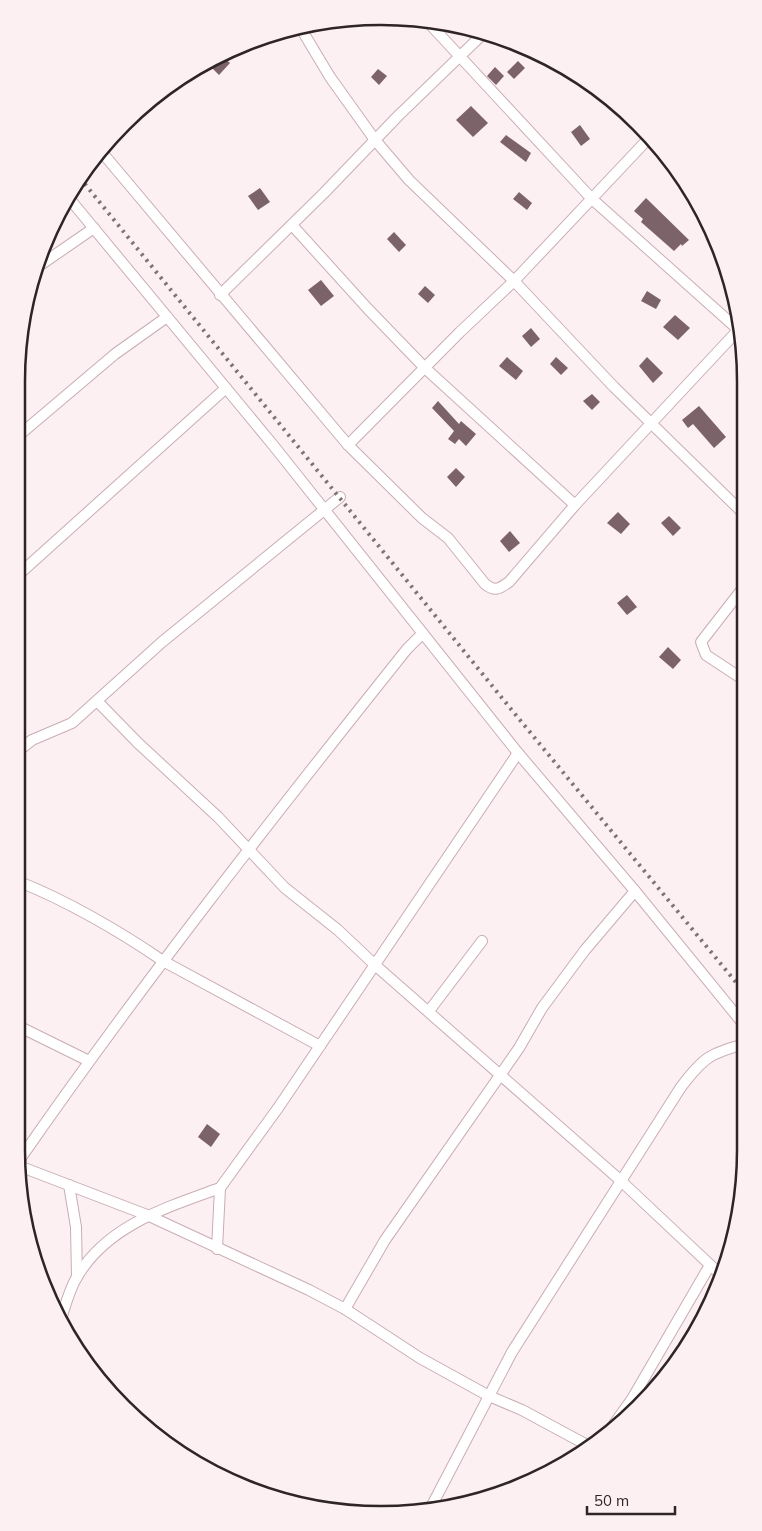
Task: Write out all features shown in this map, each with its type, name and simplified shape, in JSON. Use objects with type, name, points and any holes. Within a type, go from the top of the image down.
[{"type":"street","points":[[435,29],[592,199],[732,322]]},
{"type":"street","points":[[304,34],[330,77],[375,140],[409,180],[514,281],[650,424],[737,507]]},
{"type":"street","points":[[220,295],[478,39]]},
{"type":"street","points":[[348,445],[514,281],[645,142]]},
{"type":"street","points":[[105,156],[348,445],[422,518],[448,538],[492,590],[499,589],[509,582],[575,505],[734,337]]},
{"type":"street","points":[[73,203],[325,510],[518,753],[635,891],[737,1016]]},
{"type":"street","points":[[292,225],[362,304],[425,368],[575,505]]},
{"type":"street","points":[[46,261],[94,228]]},
{"type":"street","points":[[25,431],[115,354],[168,317]]},
{"type":"street","points":[[25,569],[226,388]]},
{"type":"street","points":[[25,746],[32,740],[72,723],[162,642],[340,497]]},
{"type":"street","points":[[737,595],[703,637],[701,646],[706,655],[737,675]]},
{"type":"street","points":[[25,1155],[89,1061],[247,849],[407,649],[422,634]]},
{"type":"street","points":[[96,701],[218,817],[285,888],[338,930],[375,965],[620,1180],[716,1270]]},
{"type":"street","points":[[217,1248],[220,1188],[320,1046],[518,753]]},
{"type":"street","points":[[25,884],[40,890],[139,945],[163,961],[320,1046]]},
{"type":"street","points":[[345,1309],[385,1240],[434,1173],[474,1110],[563,979],[635,891]]},
{"type":"street","points":[[429,1012],[482,940]]},
{"type":"street","points":[[25,1029],[89,1061]]},
{"type":"street","points":[[435,1502],[512,1352],[681,1087],[703,1060],[716,1052],[737,1046]]},
{"type":"street","points":[[26,1167],[147,1215],[345,1309],[420,1358],[489,1396],[522,1410],[583,1443]]},
{"type":"street","points":[[69,1185],[76,1227],[77,1277]]},
{"type":"street","points":[[64,1311],[77,1277],[92,1257],[115,1236],[147,1215],[220,1188]]},
{"type":"street","points":[[623,1411],[710,1265]]},
{"type":"building","points":[[227,60],[230,63],[219,75],[212,68]]},
{"type":"building","points":[[518,61],[525,68],[514,79],[507,72]]},
{"type":"building","points":[[495,67],[504,76],[496,85],[487,76]]},
{"type":"building","points":[[378,69],[387,76],[379,85],[371,77]]},
{"type":"building","points":[[471,106],[488,123],[473,137],[456,120]]},
{"type":"building","points":[[580,125],[590,139],[581,146],[571,132]]},
{"type":"building","points":[[506,135],[531,153],[526,162],[500,142]]},
{"type":"building","points":[[260,188],[270,202],[258,210],[248,196]]},
{"type":"building","points":[[519,192],[532,203],[527,210],[513,199]]},
{"type":"building","points":[[646,198],[689,240],[682,246],[681,244],[674,251],[641,222],[643,219],[634,211]]},
{"type":"building","points":[[394,232],[406,245],[399,252],[387,239]]},
{"type":"building","points":[[321,280],[334,296],[321,306],[308,290]]},
{"type":"building","points":[[425,286],[435,295],[428,303],[418,294]]},
{"type":"building","points":[[647,291],[661,300],[656,309],[641,301]]},
{"type":"building","points":[[675,315],[690,328],[678,340],[663,327]]},
{"type":"building","points":[[531,328],[540,339],[531,347],[522,336]]},
{"type":"building","points":[[507,357],[523,371],[516,380],[499,366]]},
{"type":"building","points":[[556,357],[568,368],[561,375],[550,364]]},
{"type":"building","points":[[647,357],[663,373],[653,383],[639,366]]},
{"type":"building","points":[[592,394],[600,402],[592,410],[583,401]]},
{"type":"building","points":[[438,401],[459,424],[461,421],[476,434],[466,446],[459,439],[455,444],[448,439],[454,431],[432,408]]},
{"type":"building","points":[[699,406],[726,437],[714,448],[693,424],[688,428],[682,420]]},
{"type":"building","points":[[456,468],[465,477],[456,487],[447,477]]},
{"type":"building","points":[[618,512],[630,524],[621,534],[607,523]]},
{"type":"building","points":[[669,516],[681,528],[673,536],[661,523]]},
{"type":"building","points":[[510,531],[520,543],[509,552],[500,541]]},
{"type":"building","points":[[627,595],[637,607],[627,615],[617,603]]},
{"type":"building","points":[[668,647],[681,660],[673,669],[659,657]]},
{"type":"building","points":[[207,1124],[220,1134],[211,1147],[198,1137]]},
{"type":"railway","points":[[85,184],[515,714],[737,984]]}]
